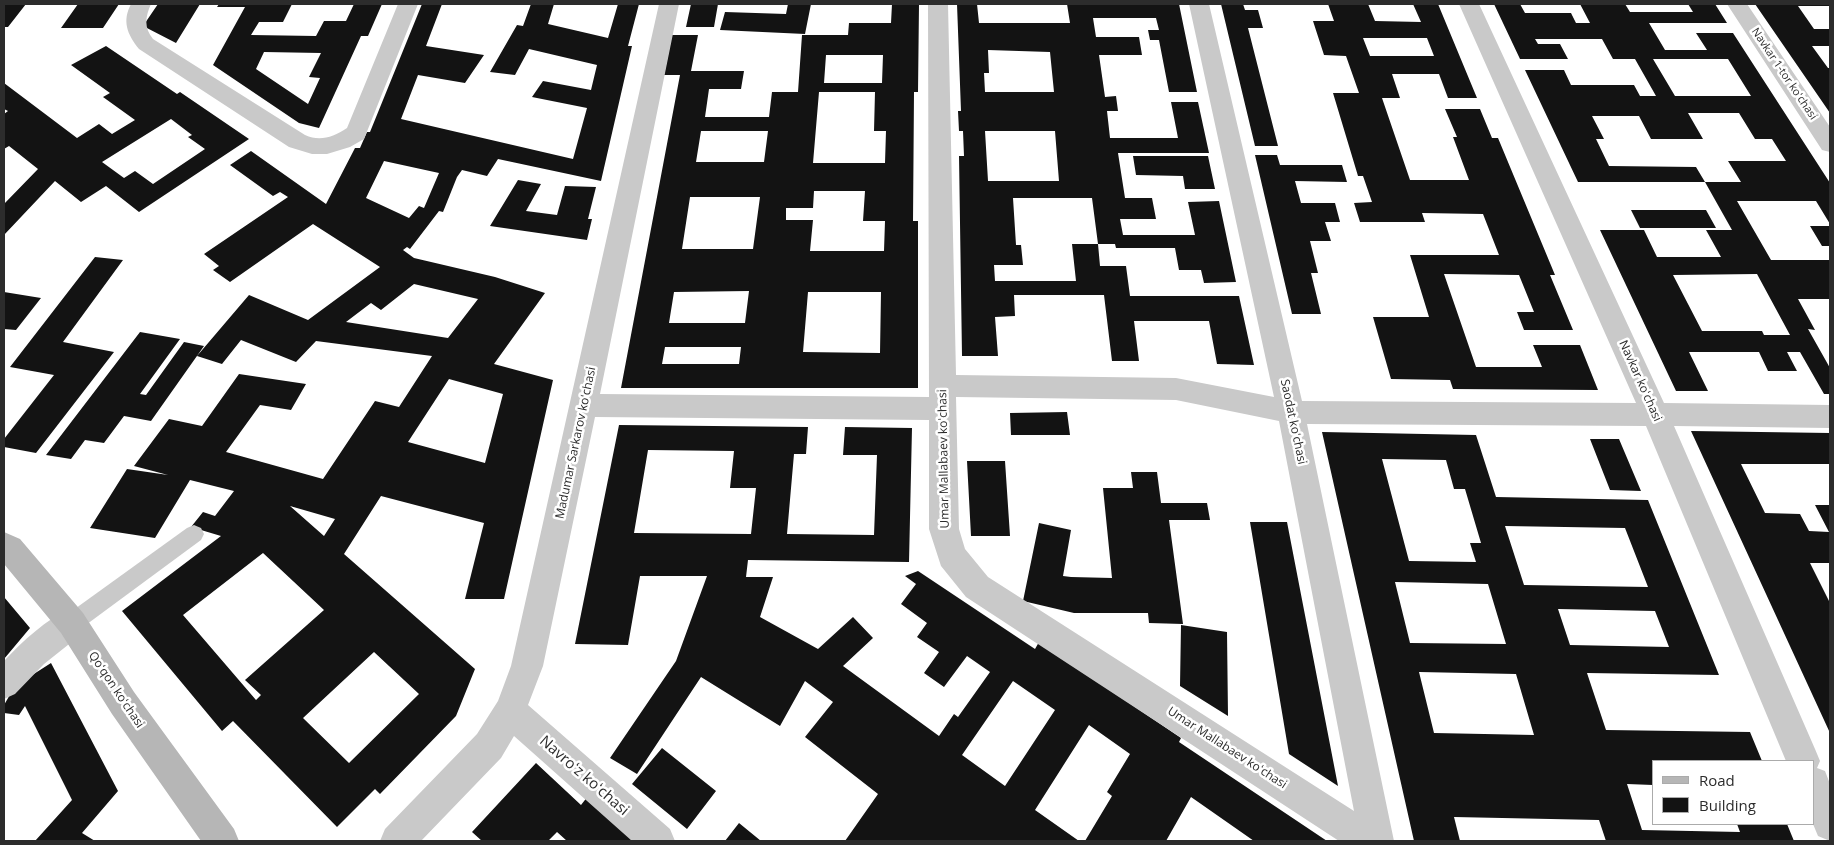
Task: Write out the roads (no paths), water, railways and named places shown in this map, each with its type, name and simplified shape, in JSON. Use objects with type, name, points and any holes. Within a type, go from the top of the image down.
[{"type":"main road","name":"Qoʻqon koʻchasi","points":[[4,545],[10,549],[72,623],[123,703],[222,841]]},
{"type":"street","points":[[141,4],[134,21],[136,33],[146,44],[297,141],[307,146],[321,147],[338,145],[356,133],[408,4]]},
{"type":"street","name":"Madumar Sarkarov koʻchasi","points":[[397,841],[490,746],[510,711],[527,666],[669,4]]},
{"type":"street","name":"Umar Mallabaev koʻchasi","points":[[938,4],[944,530],[952,556],[978,587],[1369,841]]},
{"type":"street","name":"Saodat koʻchasi","points":[[1200,4],[1291,412],[1377,841]]},
{"type":"street","name":"Navkar koʻchasi","points":[[1469,4],[1655,414],[1803,760]]},
{"type":"street","name":"Navkar 1-tor koʻchasi","points":[[1737,4],[1830,144]]},
{"type":"street","points":[[584,405],[942,397],[1176,389],[1291,412],[1830,416]]},
{"type":"street","points":[[4,683],[32,652],[72,623]]},
{"type":"street","name":"Navroʻz koʻchasi","points":[[510,711],[658,841]]},
{"type":"street","points":[[1814,785],[1830,824]]},
{"type":"lane","points":[[72,623],[194,534]]}]
